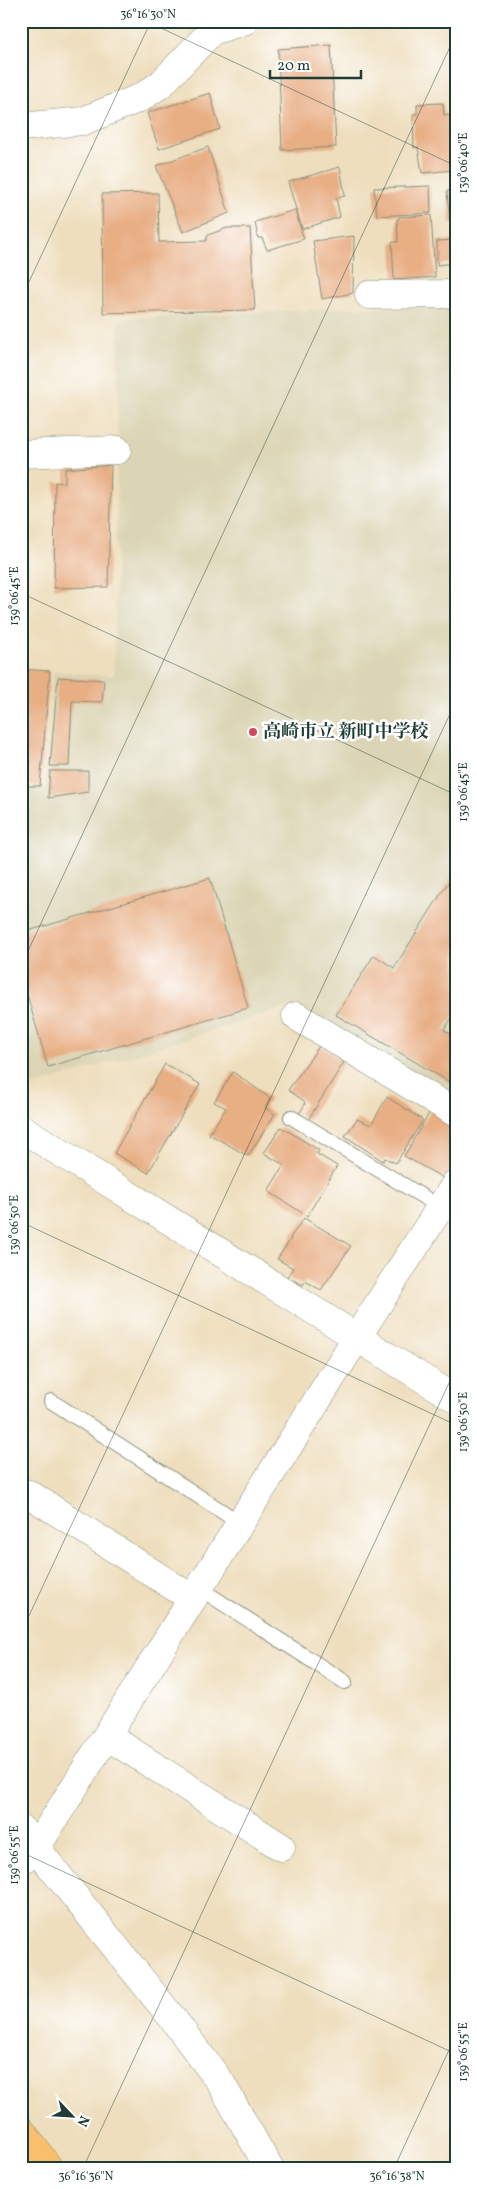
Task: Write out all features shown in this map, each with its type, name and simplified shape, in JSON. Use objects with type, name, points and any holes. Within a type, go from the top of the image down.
[{"type":"main road","points":[[21,2130],[49,2168]]},
{"type":"street","points":[[21,128],[83,121],[142,98],[161,84],[212,31],[244,21]]},
{"type":"street","points":[[369,295],[456,294]]},
{"type":"street","points":[[21,454],[117,450]]},
{"type":"street","points":[[296,1016],[456,1113]]},
{"type":"street","points":[[21,1128],[456,1399]]},
{"type":"street","points":[[269,2168],[221,2082],[174,2019],[26,1846],[107,1736],[357,1337],[456,1183]]},
{"type":"street","points":[[29,1494],[196,1594]]},
{"type":"street","points":[[107,1736],[281,1847]]},
{"type":"lane","points":[[291,1117],[440,1207]]},
{"type":"lane","points":[[51,1401],[240,1523]]},
{"type":"lane","points":[[196,1594],[345,1682]]},
{"type":"shaded area","name":"高崎市立 新町中学校","points":[[456,303],[456,1106],[295,1005],[21,1090],[21,788],[46,788],[53,671],[114,676],[119,319]]},
{"type":"building","points":[[331,45],[336,147],[282,150],[278,49]]},
{"type":"building","points":[[210,93],[220,129],[159,149],[147,113]]},
{"type":"building","points":[[443,103],[444,115],[452,115],[455,170],[422,173],[418,147],[414,148],[413,114],[417,114],[417,104]]},
{"type":"building","points":[[208,147],[229,213],[183,232],[156,166]]},
{"type":"building","points":[[340,167],[345,196],[336,198],[340,217],[302,229],[288,182]]},
{"type":"building","points":[[453,180],[456,180],[456,223],[450,223],[447,191],[453,191]]},
{"type":"building","points":[[430,186],[431,213],[377,216],[374,188]]},
{"type":"building","points":[[158,193],[159,242],[206,241],[208,235],[227,228],[250,228],[255,310],[103,313],[102,194]]},
{"type":"building","points":[[295,210],[304,239],[267,250],[262,238],[258,238],[255,222]]},
{"type":"building","points":[[431,215],[435,277],[394,280],[392,242],[398,242],[397,219],[399,217]]},
{"type":"building","points":[[354,236],[353,293],[322,299],[313,241]]},
{"type":"building","points":[[456,240],[456,263],[437,265],[437,241]]},
{"type":"building","points":[[111,465],[108,587],[54,588],[55,482],[65,483],[65,469]]},
{"type":"building","points":[[21,669],[50,671],[40,786],[21,786]]},
{"type":"building","points":[[58,677],[104,680],[102,702],[72,701],[69,766],[50,766]]},
{"type":"building","points":[[50,771],[88,771],[88,792],[48,798]]},
{"type":"building","points":[[456,870],[456,1012],[444,1030],[456,1037],[456,1077],[451,1083],[336,1015],[374,955],[394,968]]},
{"type":"building","points":[[210,878],[248,1008],[48,1067],[21,974],[21,933]]},
{"type":"building","points":[[320,1045],[344,1062],[308,1120],[299,1114],[305,1104],[304,1101],[288,1090]]},
{"type":"building","points":[[165,1064],[200,1084],[148,1173],[114,1153]]},
{"type":"building","points":[[233,1072],[270,1098],[265,1108],[275,1114],[248,1156],[209,1134],[226,1108],[214,1102]]},
{"type":"building","points":[[387,1097],[423,1120],[396,1163],[385,1158],[383,1161],[345,1136],[357,1119],[371,1125]]},
{"type":"building","points":[[431,1110],[456,1126],[456,1162],[445,1179],[404,1156]]},
{"type":"building","points":[[281,1127],[319,1150],[317,1154],[337,1166],[307,1216],[268,1191],[284,1165],[264,1153]]},
{"type":"building","points":[[304,1218],[351,1246],[321,1290],[305,1281],[303,1285],[287,1277],[293,1268],[277,1259]]},
{"type":"place","name":"高崎市立 新町中学校","points":[[253,732]]}]
